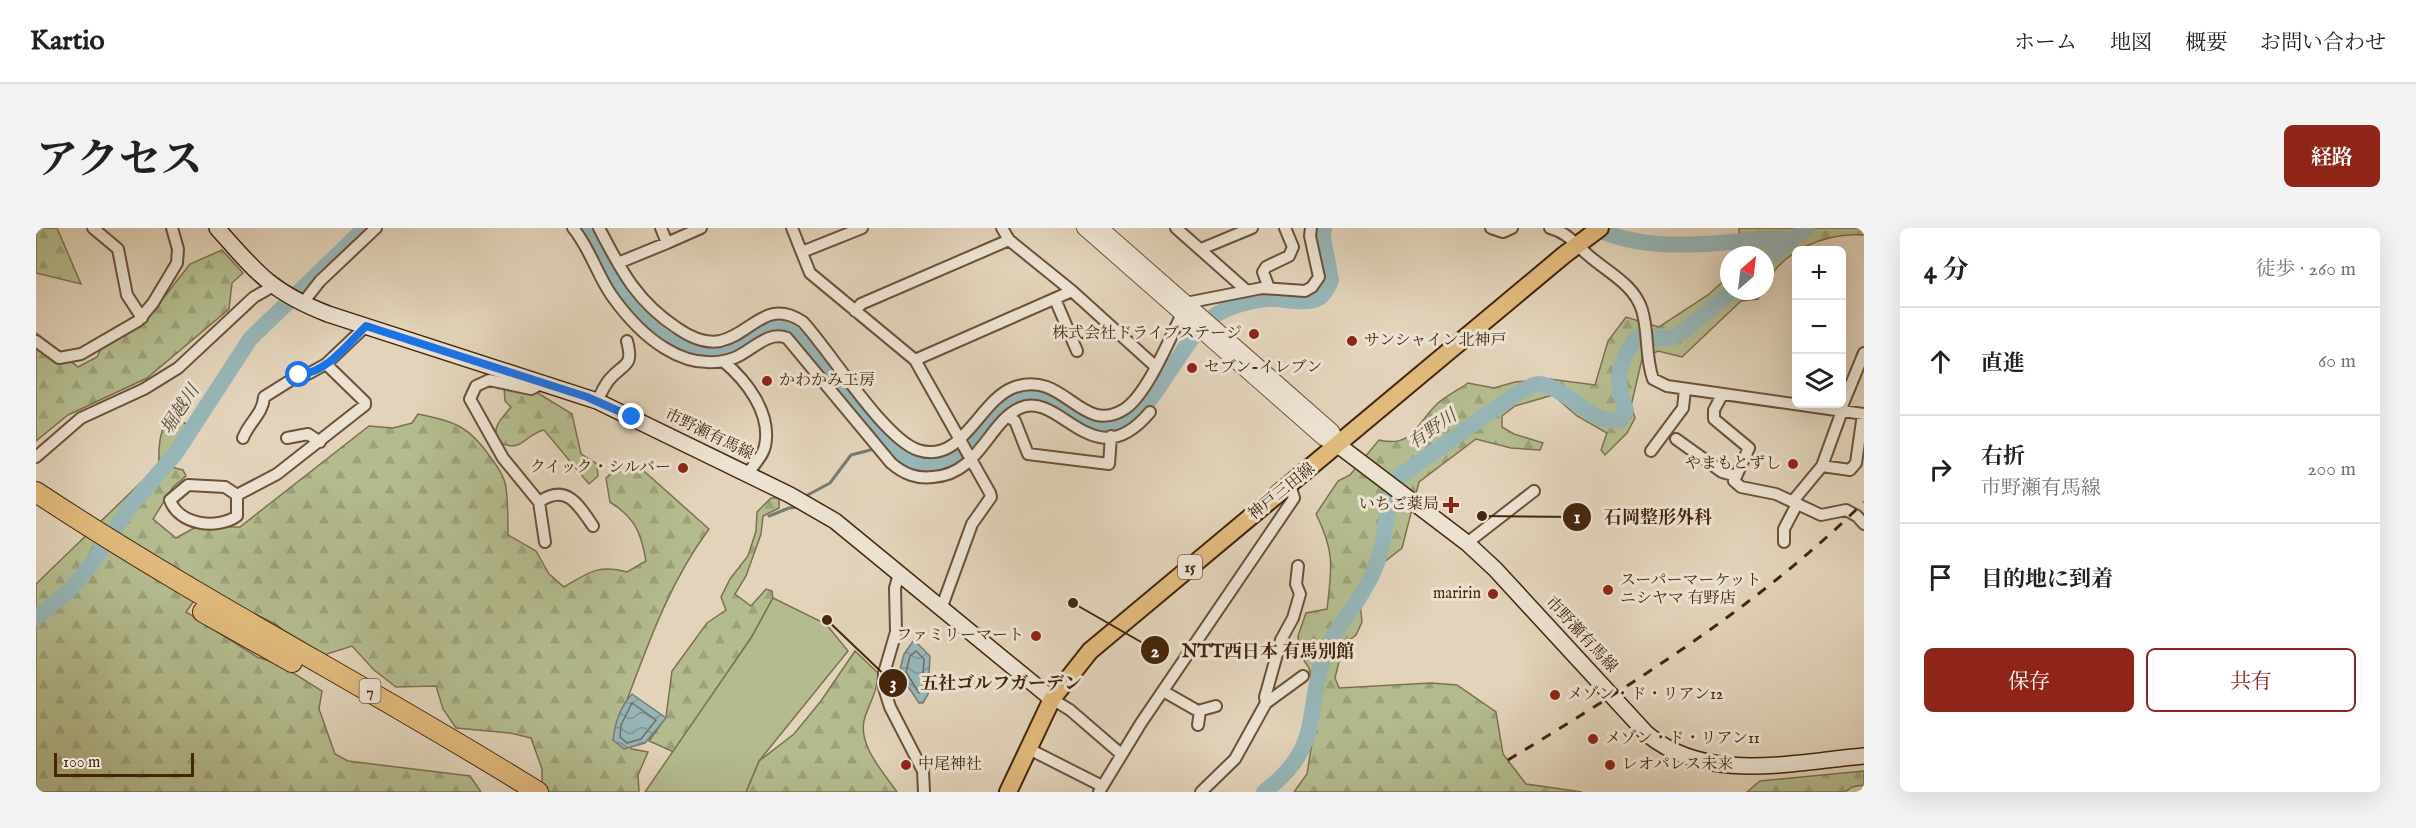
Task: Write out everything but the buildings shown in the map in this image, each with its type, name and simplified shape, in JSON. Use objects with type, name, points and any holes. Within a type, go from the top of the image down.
[{"type":"highway","name":"7","points":[[36,492],[195,599],[403,710],[538,792]]},
{"type":"highway","name":"7","points":[[36,506],[195,599],[514,792]]},
{"type":"main road","name":"市野瀬有馬線","points":[[217,228],[272,287],[295,300],[366,326],[597,401],[747,474],[835,521],[1052,699]]},
{"type":"main road","name":"神戸三田線","points":[[1008,792],[1052,699],[1079,663],[1106,637],[1589,236]]},
{"type":"main road","name":"市野瀬有馬線","points":[[1338,446],[1467,543],[1495,569],[1647,734],[1674,752],[1705,762],[1743,766],[1864,756]]},
{"type":"street","points":[[93,228],[118,249],[127,295],[142,318]]},
{"type":"street","points":[[36,341],[59,358],[70,357],[81,354],[142,318],[177,263],[178,249],[172,228]]},
{"type":"street","points":[[295,300],[320,281],[376,228]]},
{"type":"street","points":[[573,228],[611,295],[643,329],[681,358],[703,363],[723,361],[743,354],[770,337],[783,336],[791,341],[900,471],[921,477],[938,477],[954,472],[1019,408],[1039,405],[1047,407],[1078,430],[1111,436],[1135,428],[1150,412]]},
{"type":"street","points":[[599,228],[639,297],[655,314],[687,335],[701,341],[717,342],[730,338],[769,314],[796,318],[809,329],[841,371],[905,444],[919,451],[933,452],[949,448],[960,442],[993,401],[1016,386],[1045,385],[1056,389],[1087,413],[1113,416],[1126,408],[1190,314],[1246,291],[1269,288],[1305,291],[1316,282],[1319,269],[1310,236],[1311,228]]},
{"type":"street","points":[[661,228],[667,243]]},
{"type":"street","points":[[618,263],[701,228]]},
{"type":"street","points":[[792,228],[810,273],[915,360],[991,497],[972,524],[941,609]]},
{"type":"street","points":[[802,252],[862,228]]},
{"type":"street","points":[[1002,228],[1009,240],[1072,291],[1156,367]]},
{"type":"street","points":[[1084,228],[1190,314]]},
{"type":"street","points":[[1101,228],[1323,438],[1338,446]]},
{"type":"street","points":[[1176,228],[1246,291]]},
{"type":"street","points":[[1201,249],[1252,228]]},
{"type":"street","points":[[1269,288],[1263,272],[1266,267],[1289,256],[1293,247],[1284,228]]},
{"type":"street","points":[[1491,228],[1503,232],[1512,228]]},
{"type":"street","points":[[1550,228],[1571,237],[1589,236],[1636,297],[1644,325],[1653,379],[1667,386],[1685,389],[1864,414],[1856,463],[1850,470],[1822,466]]},
{"type":"street","points":[[855,311],[861,303],[1009,240]]},
{"type":"street","points":[[36,457],[81,418],[144,389],[178,368],[254,297],[272,287]]},
{"type":"street","points":[[915,360],[1072,291]]},
{"type":"street","points":[[1055,299],[1077,351]]},
{"type":"street","points":[[643,329],[655,314]]},
{"type":"street","points":[[243,438],[250,422],[261,411],[264,397],[299,375],[308,374],[326,364],[366,326]]},
{"type":"street","points":[[597,401],[608,381],[629,363],[631,357],[627,341]]},
{"type":"street","points":[[1784,542],[1784,529],[1795,503],[1822,466],[1864,353]]},
{"type":"street","points":[[723,361],[743,380],[763,418],[765,446],[747,474]]},
{"type":"street","points":[[237,495],[278,474],[365,405],[365,402],[326,364]]},
{"type":"street","points":[[537,381],[537,386],[531,389],[497,381],[482,382],[472,392],[470,399],[503,458],[539,502],[545,542]]},
{"type":"street","points":[[1652,451],[1678,417],[1685,401],[1685,389]]},
{"type":"street","points":[[1722,395],[1714,410],[1714,419],[1749,448],[1734,481],[1741,487],[1769,492],[1821,515],[1846,510],[1857,516],[1864,524]]},
{"type":"street","points":[[1008,417],[1015,421],[1028,454],[1109,464],[1111,436]]},
{"type":"street","points":[[286,438],[308,434],[320,442]]},
{"type":"street","points":[[1676,440],[1722,472],[1736,476]]},
{"type":"street","points":[[188,485],[225,487],[237,495],[237,516],[229,521],[210,523],[196,523],[173,509],[170,500],[188,485]]},
{"type":"street","points":[[1027,748],[1100,789],[1163,691],[1294,498],[1290,485]]},
{"type":"street","points":[[1467,543],[1534,491]]},
{"type":"street","points":[[539,502],[549,495],[567,496],[574,501],[593,526]]},
{"type":"street","points":[[1266,703],[1265,697],[1281,640],[1293,618],[1299,594],[1296,584],[1298,566]]},
{"type":"street","points":[[899,574],[895,588],[896,632],[884,673],[884,688],[890,708],[923,771],[924,792]]},
{"type":"street","points":[[1201,792],[1235,759],[1266,703],[1303,676]]},
{"type":"street","points":[[1163,691],[1200,711],[1216,706]]},
{"type":"street","points":[[1052,699],[1070,710],[1121,754]]},
{"type":"street","points":[[1198,725],[1200,711]]},
{"type":"green space","points":[[36,228],[57,228],[81,284],[36,273]]},
{"type":"green space","points":[[1739,228],[1864,228],[1864,235],[1835,237],[1807,246],[1792,246],[1792,255],[1774,272],[1774,246],[1740,246]]},
{"type":"green space","points":[[222,250],[243,273],[232,283],[229,309],[147,378],[68,415],[36,441],[36,333],[78,367],[97,357],[105,341],[143,324],[190,264]]},
{"type":"green space","points":[[1720,284],[1720,300],[1750,300],[1741,301],[1682,357],[1658,351],[1642,359],[1631,406],[1635,418],[1627,433],[1605,455],[1601,450],[1607,433],[1577,416],[1553,395],[1515,406],[1502,416],[1502,427],[1514,434],[1543,443],[1540,450],[1511,448],[1476,439],[1419,482],[1402,548],[1369,574],[1359,594],[1362,622],[1356,635],[1343,645],[1335,678],[1339,688],[1431,683],[1457,685],[1496,712],[1503,754],[1526,784],[1582,792],[1294,792],[1307,774],[1313,736],[1306,715],[1312,683],[1309,668],[1299,653],[1298,636],[1306,613],[1327,609],[1330,582],[1329,550],[1316,514],[1338,481],[1350,475],[1379,440],[1390,442],[1407,437],[1437,404],[1468,383],[1494,388],[1515,382],[1549,379],[1595,385],[1608,341],[1626,317],[1659,327],[1708,295]]},
{"type":"green space","points":[[523,384],[572,414],[581,454],[597,464],[598,476],[589,484],[544,430],[518,445],[498,442],[497,427],[511,407],[505,401],[504,387]]},
{"type":"green space","points":[[187,406],[189,411],[181,420],[189,427],[171,467],[183,470],[186,476],[173,487],[153,519],[176,538],[196,527],[240,527],[369,426],[393,428],[412,423],[418,414],[442,419],[460,427],[483,447],[503,476],[508,505],[508,535],[536,551],[549,574],[564,587],[594,571],[608,569],[627,572],[646,561],[636,527],[619,508],[610,502],[606,478],[615,470],[636,464],[709,529],[666,602],[614,734],[632,749],[648,752],[638,775],[639,792],[536,792],[542,787],[542,769],[531,738],[510,733],[456,728],[443,709],[436,686],[396,687],[374,670],[352,646],[324,655],[295,641],[277,625],[203,588],[186,612],[257,657],[279,664],[322,691],[319,709],[335,754],[348,761],[470,776],[481,792],[36,792],[36,584],[159,465],[162,431],[170,417]]},
{"type":"green space","points":[[771,498],[779,498],[779,508],[763,516],[761,534],[746,576],[735,594],[751,606],[766,589],[772,591],[773,598],[751,638],[674,752],[649,741],[666,717],[672,671],[707,623],[726,610],[721,597],[730,579],[748,556],[756,531],[757,512]]},
{"type":"green space","points":[[773,598],[826,624],[848,651],[759,761],[746,792],[645,792],[751,638]]},
{"type":"green space","points":[[855,651],[878,673],[875,691],[865,717],[864,737],[872,757],[897,792],[746,792],[759,761],[794,734],[821,701]]},
{"type":"green space","points":[[1864,771],[1864,785],[1852,787],[1845,792],[1747,792],[1760,781]]},
{"type":"water","points":[[914,640],[930,656],[928,694],[923,703],[919,703],[899,673],[904,654]]},
{"type":"water","points":[[632,694],[666,718],[645,743],[624,749],[613,740],[614,733],[621,710]]},
{"type":"waterway","name":"堀越川","points":[[36,618],[70,590],[93,562],[131,505],[176,453],[250,339],[365,228]]},
{"type":"waterway","points":[[584,228],[618,286],[638,314],[649,326],[669,341],[692,352],[709,355],[726,352],[768,329],[786,330],[796,336],[890,448],[907,459],[936,465],[948,462],[959,454],[1004,407],[1018,398],[1032,396],[1044,399],[1092,425],[1105,428],[1119,426],[1132,419],[1156,392],[1191,339],[1217,314],[1234,306],[1259,300],[1306,301],[1319,298],[1331,280],[1323,238],[1324,228]]},
{"type":"waterway","points":[[1594,228],[1639,242],[1662,244],[1709,244],[1780,238],[1786,242]]},
{"type":"waterway","name":"有野川","points":[[1774,254],[1807,228]]},
{"type":"waterway","name":"有野川","points":[[1264,792],[1282,777],[1294,762],[1308,734],[1322,663],[1333,638],[1363,592],[1375,568],[1396,479],[1513,396],[1536,384],[1560,392],[1599,417],[1621,420],[1626,410],[1620,391],[1620,373],[1625,356],[1636,338],[1671,338],[1682,332],[1721,300]]},
{"type":"waterway","points":[[804,497],[830,483],[851,455],[874,449]]},
{"type":"waterway","points":[[769,516],[798,507]]},
{"type":"railway","points":[[1508,760],[1648,672],[1739,609],[1824,540],[1864,502]]},
{"type":"place","name":"株式会社ドライブステージ","points":[[1254,334]]},
{"type":"place","name":"サンシャイン北神戸","points":[[1352,341]]},
{"type":"place","name":"セブン-イレブン","points":[[1192,368]]},
{"type":"place","name":"かわかみ工房","points":[[767,381]]},
{"type":"place","name":"やまもとずし","points":[[1793,464]]},
{"type":"place","name":"クイック・シルバー","points":[[683,468]]},
{"type":"place","name":"いちご薬局","points":[[1451,505]]},
{"type":"place","name":"石岡整形外科","points":[[1482,516]]},
{"type":"place","name":"スーパーマーケット ニシヤマ 有野店","points":[[1608,590]]},
{"type":"place","name":"maririn","points":[[1493,594]]},
{"type":"place","name":"NTT西日本 有馬別館","points":[[1073,603]]},
{"type":"place","name":"五社ゴルフガーデン","points":[[827,620]]},
{"type":"place","name":"ファミリーマート","points":[[1036,636]]},
{"type":"place","name":"メゾン・ド・リアン12","points":[[1555,695]]},
{"type":"place","name":"メゾン・ド・リアン11","points":[[1593,739]]},
{"type":"place","name":"中尾神社","points":[[906,765]]},
{"type":"place","name":"レオパレス未来","points":[[1610,765]]},
{"type":"route","points":[[299,375],[308,374],[326,364],[366,326],[587,397],[632,417]]}]
